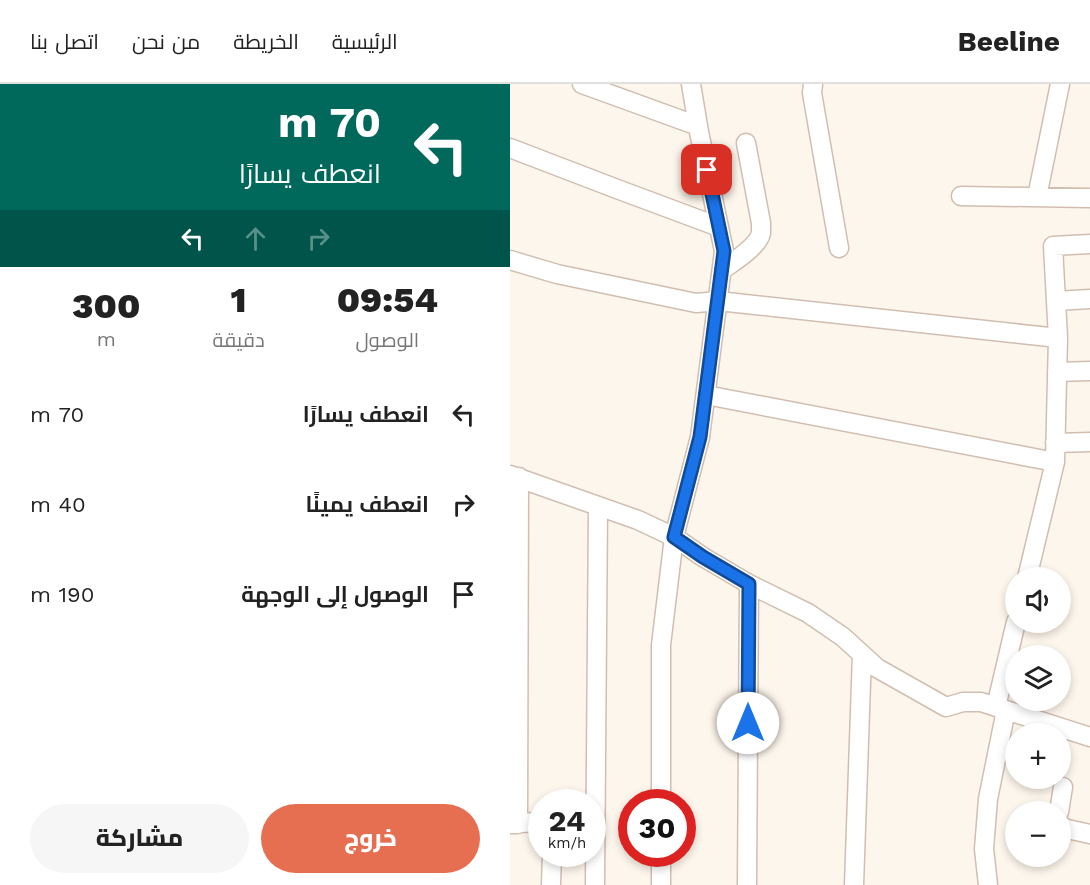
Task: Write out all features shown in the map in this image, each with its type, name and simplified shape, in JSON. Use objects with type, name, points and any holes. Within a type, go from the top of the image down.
[{"type":"street","points":[[582,84],[698,126]]},
{"type":"street","points":[[661,789],[661,645],[674,537],[700,437],[724,251],[691,84]]},
{"type":"street","points":[[813,84],[812,93],[839,248]]},
{"type":"street","points":[[1037,197],[1060,84]]},
{"type":"street","points":[[722,270],[750,249],[761,233],[746,143]]},
{"type":"street","points":[[510,147],[719,226]]},
{"type":"street","points":[[961,196],[1090,198]]},
{"type":"street","points":[[1030,567],[1055,462],[1058,338],[1053,246],[1090,244]]},
{"type":"street","points":[[510,260],[556,274],[702,304],[718,301],[1058,338]]},
{"type":"street","points":[[1056,301],[1090,299]]},
{"type":"street","points":[[1057,372],[1090,370]]},
{"type":"street","points":[[706,394],[1055,462]]},
{"type":"street","points":[[1055,443],[1090,442]]},
{"type":"street","points":[[514,824],[514,476],[638,520],[674,537],[749,584],[808,613],[843,637],[877,668],[946,707],[963,702],[981,702],[1090,737]]},
{"type":"street","points":[[595,885],[598,507]]},
{"type":"street","points":[[747,885],[749,584]]},
{"type":"street","points":[[987,885],[984,849],[988,799],[1014,633]]},
{"type":"street","points":[[854,885],[862,654]]},
{"type":"street","points":[[1071,830],[1090,834]]},
{"type":"street","points":[[551,885],[552,867]]},
{"type":"street","points":[[661,867],[661,885]]},
{"type":"route","points":[[707,170],[724,251],[700,437],[674,537],[749,584],[748,723]]}]
